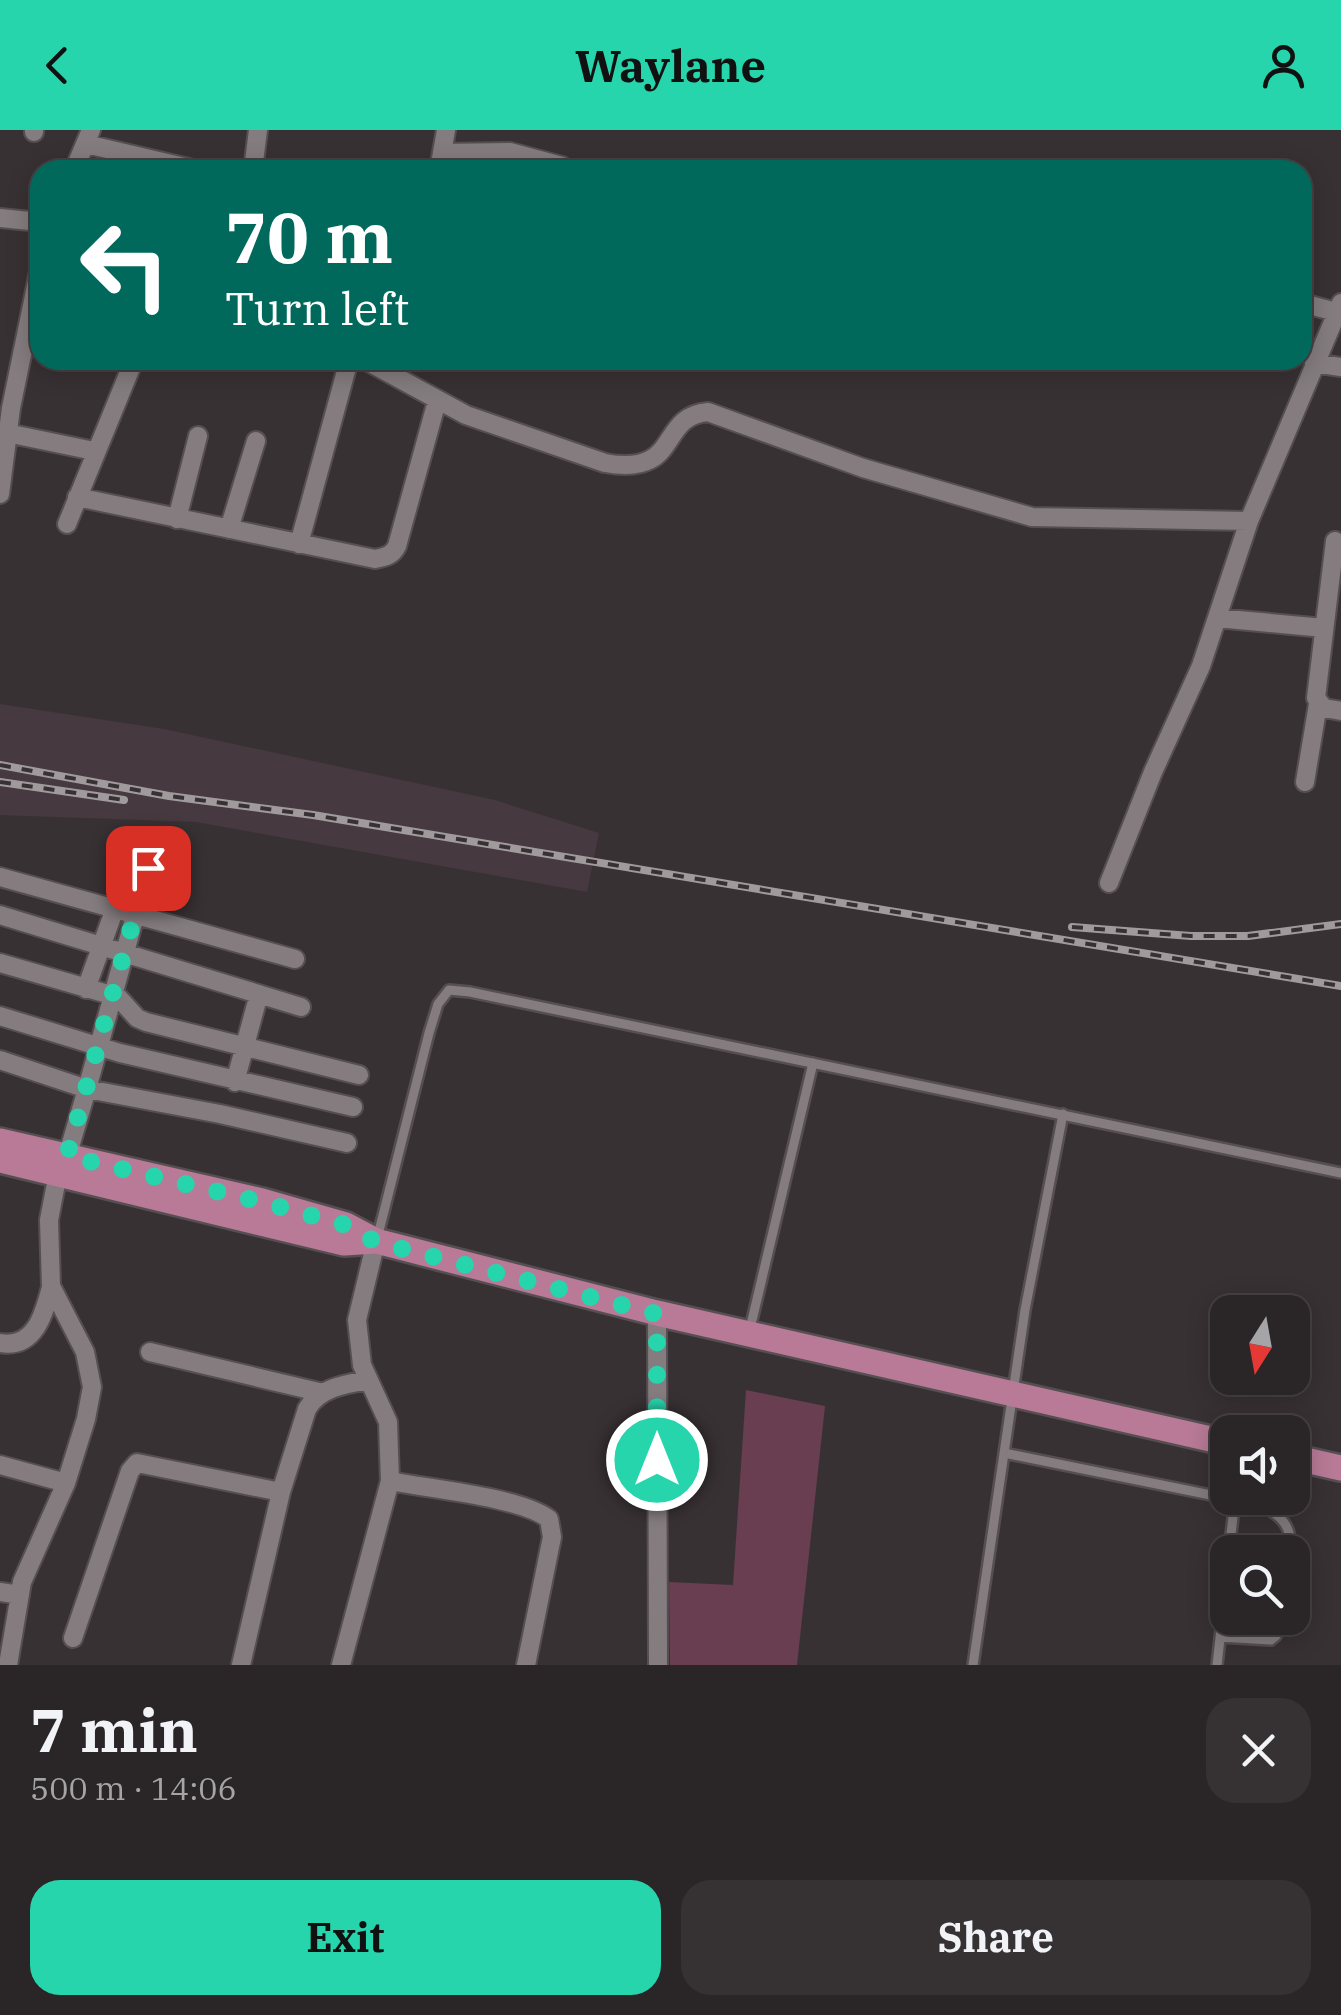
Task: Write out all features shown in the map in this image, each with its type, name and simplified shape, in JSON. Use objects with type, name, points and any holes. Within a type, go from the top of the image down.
[{"type":"main road","points":[[0,1142],[62,1165],[344,1243],[376,1242],[657,1314],[1210,1439]]},
{"type":"main road","points":[[0,1160],[62,1165]]},
{"type":"main road","points":[[1310,1461],[1341,1468]]},
{"type":"street","points":[[254,160],[258,130]]},
{"type":"street","points":[[441,160],[446,130]]},
{"type":"street","points":[[79,160],[89,137],[164,160]]},
{"type":"street","points":[[455,160],[510,152],[540,160]]},
{"type":"street","points":[[0,218],[30,221]]},
{"type":"street","points":[[1312,304],[1338,307],[1312,368]]},
{"type":"street","points":[[0,494],[8,433],[5,407],[30,319]]},
{"type":"street","points":[[1314,363],[1341,367]]},
{"type":"street","points":[[67,524],[130,370]]},
{"type":"street","points":[[298,544],[346,370]]},
{"type":"street","points":[[384,370],[437,401],[494,426],[626,467],[650,462],[690,417],[708,412],[862,468],[1032,517],[1249,521]]},
{"type":"street","points":[[1109,883],[1200,666],[1249,521],[1311,370]]},
{"type":"street","points":[[77,497],[375,559],[394,553],[437,401]]},
{"type":"street","points":[[8,433],[94,451]]},
{"type":"street","points":[[178,519],[198,436]]},
{"type":"street","points":[[229,529],[256,441]]},
{"type":"street","points":[[1306,782],[1330,622],[1334,541]]},
{"type":"street","points":[[1217,618],[1330,622]]},
{"type":"street","points":[[1318,704],[1341,710]]},
{"type":"street","points":[[0,1343],[12,1345],[26,1340],[44,1312],[51,1286],[49,1220],[148,868]]},
{"type":"street","points":[[0,877],[295,959]]},
{"type":"street","points":[[86,989],[114,910]]},
{"type":"street","points":[[0,914],[301,1006]]},
{"type":"street","points":[[0,963],[114,996],[146,1022],[359,1076]]},
{"type":"street","points":[[235,1082],[259,994]]},
{"type":"street","points":[[0,1016],[99,1047],[353,1107]]},
{"type":"street","points":[[0,1060],[87,1090],[348,1143]]},
{"type":"street","points":[[342,1665],[390,1481],[388,1422],[358,1349],[357,1320],[376,1242]]},
{"type":"street","points":[[8,1665],[22,1582],[66,1483],[90,1404],[91,1374],[86,1352],[51,1286]]},
{"type":"street","points":[[657,1314],[658,1665]]},
{"type":"street","points":[[150,1352],[323,1393]]},
{"type":"street","points":[[241,1665],[281,1492],[307,1409],[313,1398],[323,1393],[368,1380]]},
{"type":"street","points":[[73,1638],[130,1471],[137,1462],[281,1492]]},
{"type":"street","points":[[0,1466],[66,1483]]},
{"type":"street","points":[[390,1481],[520,1506],[549,1519],[552,1538],[526,1665]]},
{"type":"street","points":[[0,1592],[20,1595]]},
{"type":"lane","points":[[376,1242],[429,1033],[438,1004],[449,990],[1341,1173]]},
{"type":"lane","points":[[748,1335],[813,1063]]},
{"type":"lane","points":[[974,1665],[1011,1396],[1063,1114]]},
{"type":"lane","points":[[1004,1453],[1210,1495]]},
{"type":"lane","points":[[1217,1665],[1220,1635]]},
{"type":"lane","points":[[1220,1638],[1271,1640],[1274,1635]]},
{"type":"shaded area","points":[[0,704],[164,729],[495,800],[599,833],[587,892],[196,822],[0,815]]},
{"type":"shaded area","points":[[746,1390],[825,1406],[797,1665],[670,1665],[669,1582],[733,1585]]},
{"type":"railway","points":[[0,765],[169,796],[313,815],[1341,986]]},
{"type":"railway","points":[[0,782],[124,800]]},
{"type":"railway","points":[[1072,927],[1248,936],[1341,924]]},
{"type":"route","points":[[148,868],[67,1156],[262,1202],[346,1225],[376,1242],[657,1314],[657,1460]]}]
